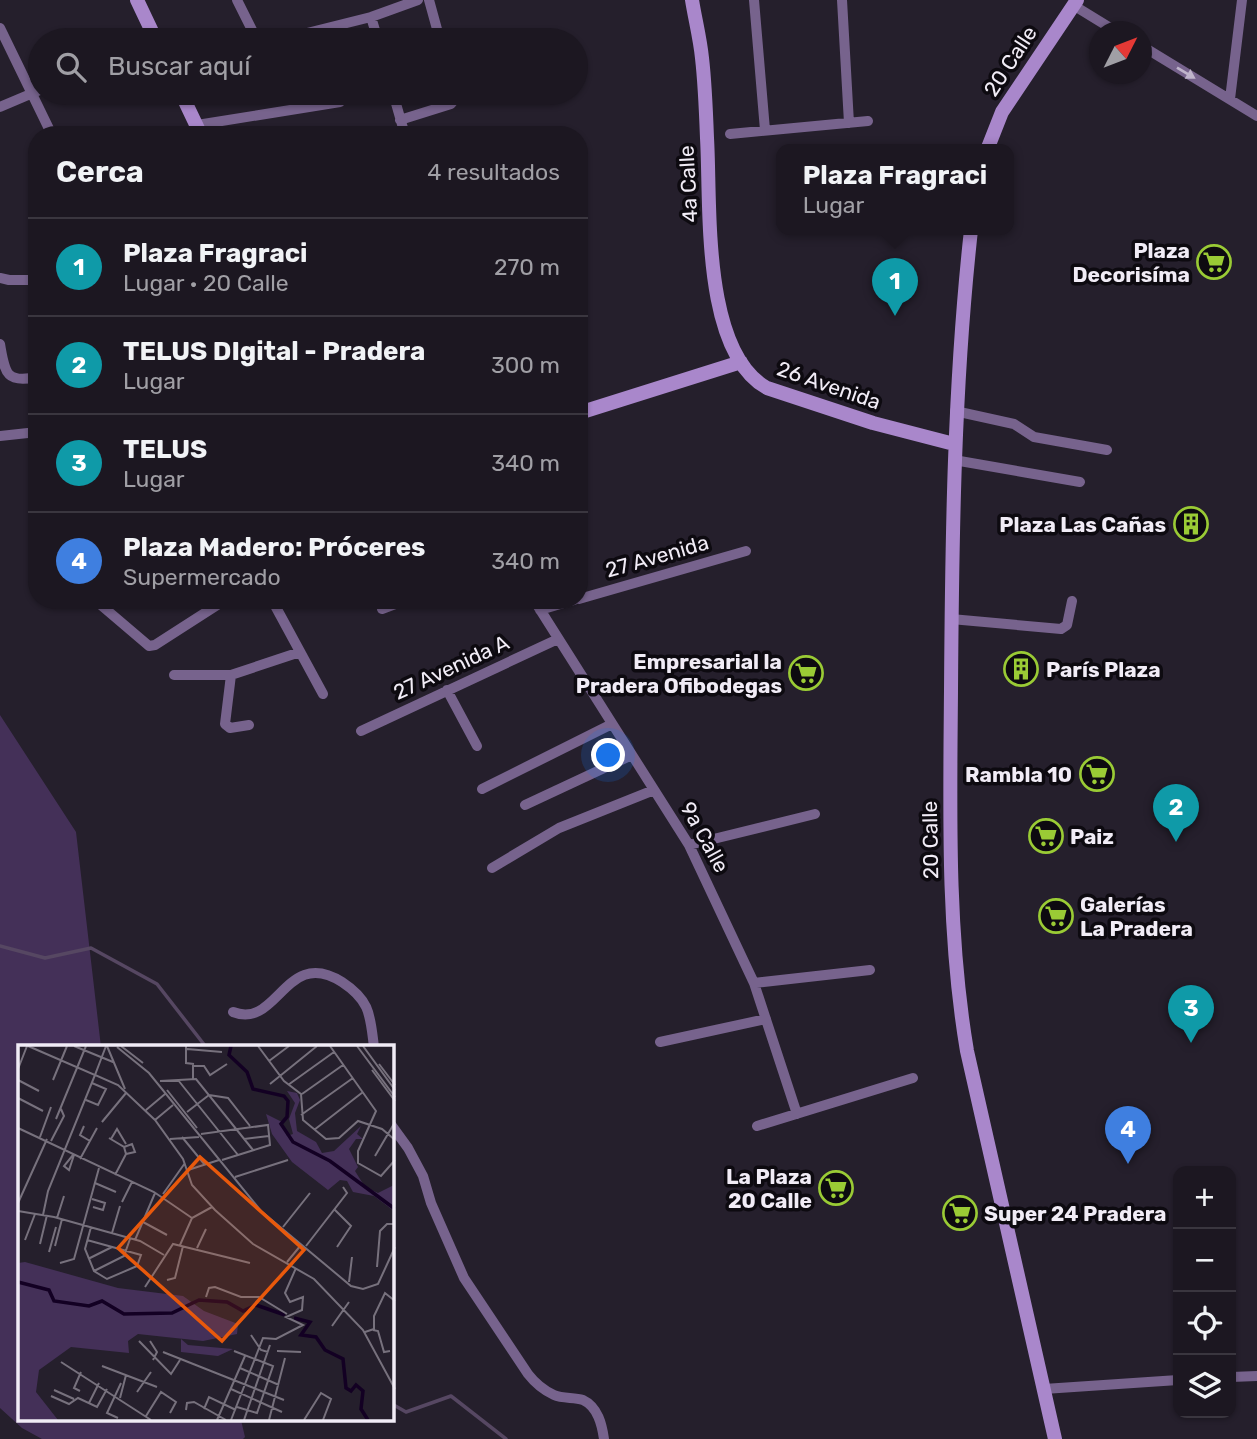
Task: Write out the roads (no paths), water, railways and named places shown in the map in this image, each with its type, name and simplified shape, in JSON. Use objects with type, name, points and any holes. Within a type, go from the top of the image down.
[{"type":"main road","points":[[137,0],[151,28]]},
{"type":"main road","name":"4a Calle","points":[[692,0],[702,57],[714,287],[729,341],[741,362]]},
{"type":"main road","name":"20 Calle","points":[[989,144],[1002,112],[1075,2]]},
{"type":"main road","points":[[187,105],[197,126]]},
{"type":"main road","name":"20 Calle","points":[[971,235],[954,444],[950,786],[952,905],[960,1010],[974,1087],[1055,1439]]},
{"type":"main road","points":[[588,410],[741,362]]},
{"type":"main road","name":"26 Avenida","points":[[741,362],[758,383],[767,388],[873,423],[954,444]]},
{"type":"street","points":[[237,0],[251,28]]},
{"type":"street","points":[[327,28],[371,17],[418,0]]},
{"type":"street","points":[[429,0],[437,28]]},
{"type":"street","points":[[754,0],[765,130]]},
{"type":"street","points":[[842,0],[849,122]]},
{"type":"street","points":[[1230,99],[1242,0]]},
{"type":"street","points":[[1075,2],[1102,21]]},
{"type":"street","points":[[371,17],[374,28]]},
{"type":"street","points":[[0,28],[28,78]]},
{"type":"street","points":[[1152,52],[1257,116]]},
{"type":"street","points":[[0,107],[28,95]]},
{"type":"street","points":[[41,105],[49,126]]},
{"type":"street","points":[[219,126],[325,105]]},
{"type":"street","points":[[396,105],[402,126]]},
{"type":"street","points":[[400,120],[448,105]]},
{"type":"street","points":[[730,134],[868,121]]},
{"type":"street","points":[[0,278],[28,280]]},
{"type":"street","points":[[0,344],[5,370],[20,381],[28,379]]},
{"type":"street","points":[[955,411],[1014,424],[1034,437],[1107,450]]},
{"type":"street","points":[[0,436],[28,433]]},
{"type":"street","points":[[954,460],[1080,482]]},
{"type":"street","name":"27 Avenida","points":[[588,597],[746,551]]},
{"type":"street","points":[[951,619],[1061,629],[1068,625],[1072,601]]},
{"type":"street","points":[[105,609],[149,646],[155,645],[187,618],[206,609]]},
{"type":"street","points":[[277,609],[323,694]]},
{"type":"street","name":"9a Calle","points":[[539,609],[689,845],[754,983],[797,1114]]},
{"type":"street","name":"27 Avenida A","points":[[361,731],[558,639]]},
{"type":"street","points":[[174,675],[231,676],[300,652]]},
{"type":"street","points":[[231,676],[225,724],[230,727],[249,725]]},
{"type":"street","points":[[447,690],[477,746]]},
{"type":"street","points":[[482,789],[612,724]]},
{"type":"street","points":[[525,805],[632,755]]},
{"type":"street","points":[[492,867],[559,828],[654,790]]},
{"type":"street","points":[[689,845],[815,814]]},
{"type":"street","points":[[754,983],[870,970]]},
{"type":"street","points":[[233,1012],[244,1016],[255,1015],[298,978],[318,973],[328,974],[351,988],[369,1009],[374,1045]]},
{"type":"street","points":[[660,1042],[766,1019]]},
{"type":"street","points":[[757,1126],[913,1078]]},
{"type":"street","points":[[394,1129],[423,1176],[431,1203],[464,1278],[528,1374],[538,1385],[556,1396],[582,1400],[592,1406],[598,1416],[604,1439]]},
{"type":"street","points":[[1236,1377],[1257,1376]]},
{"type":"street","points":[[1044,1389],[1173,1380]]},
{"type":"waterway","points":[[0,946],[45,958],[91,948],[157,984],[204,1045]]},
{"type":"waterway","points":[[394,1405],[406,1412],[451,1396],[506,1439]]},
{"type":"place","name":"Plaza Decorisíma","points":[[1214,262]]},
{"type":"place","name":"Plaza Fragraci","points":[[895,316]]},
{"type":"place","name":"Plaza Las Cañas","points":[[1191,524]]},
{"type":"place","name":"París Plaza","points":[[1021,669]]},
{"type":"place","name":"Empresarial la Pradera Ofibodegas","points":[[806,673]]},
{"type":"place","name":"Rambla 10","points":[[1097,774]]},
{"type":"place","name":"Paiz","points":[[1046,836]]},
{"type":"place","name":"TELUS DIgital - Pradera","points":[[1176,842]]},
{"type":"place","name":"Galerías La Pradera","points":[[1056,916]]},
{"type":"place","name":"TELUS","points":[[1191,1043]]},
{"type":"place","name":"Plaza Madero: Próceres","points":[[1128,1164]]},
{"type":"place","name":"La Plaza 20 Calle","points":[[836,1188]]},
{"type":"place","name":"Super 24 Pradera","points":[[960,1213]]}]
